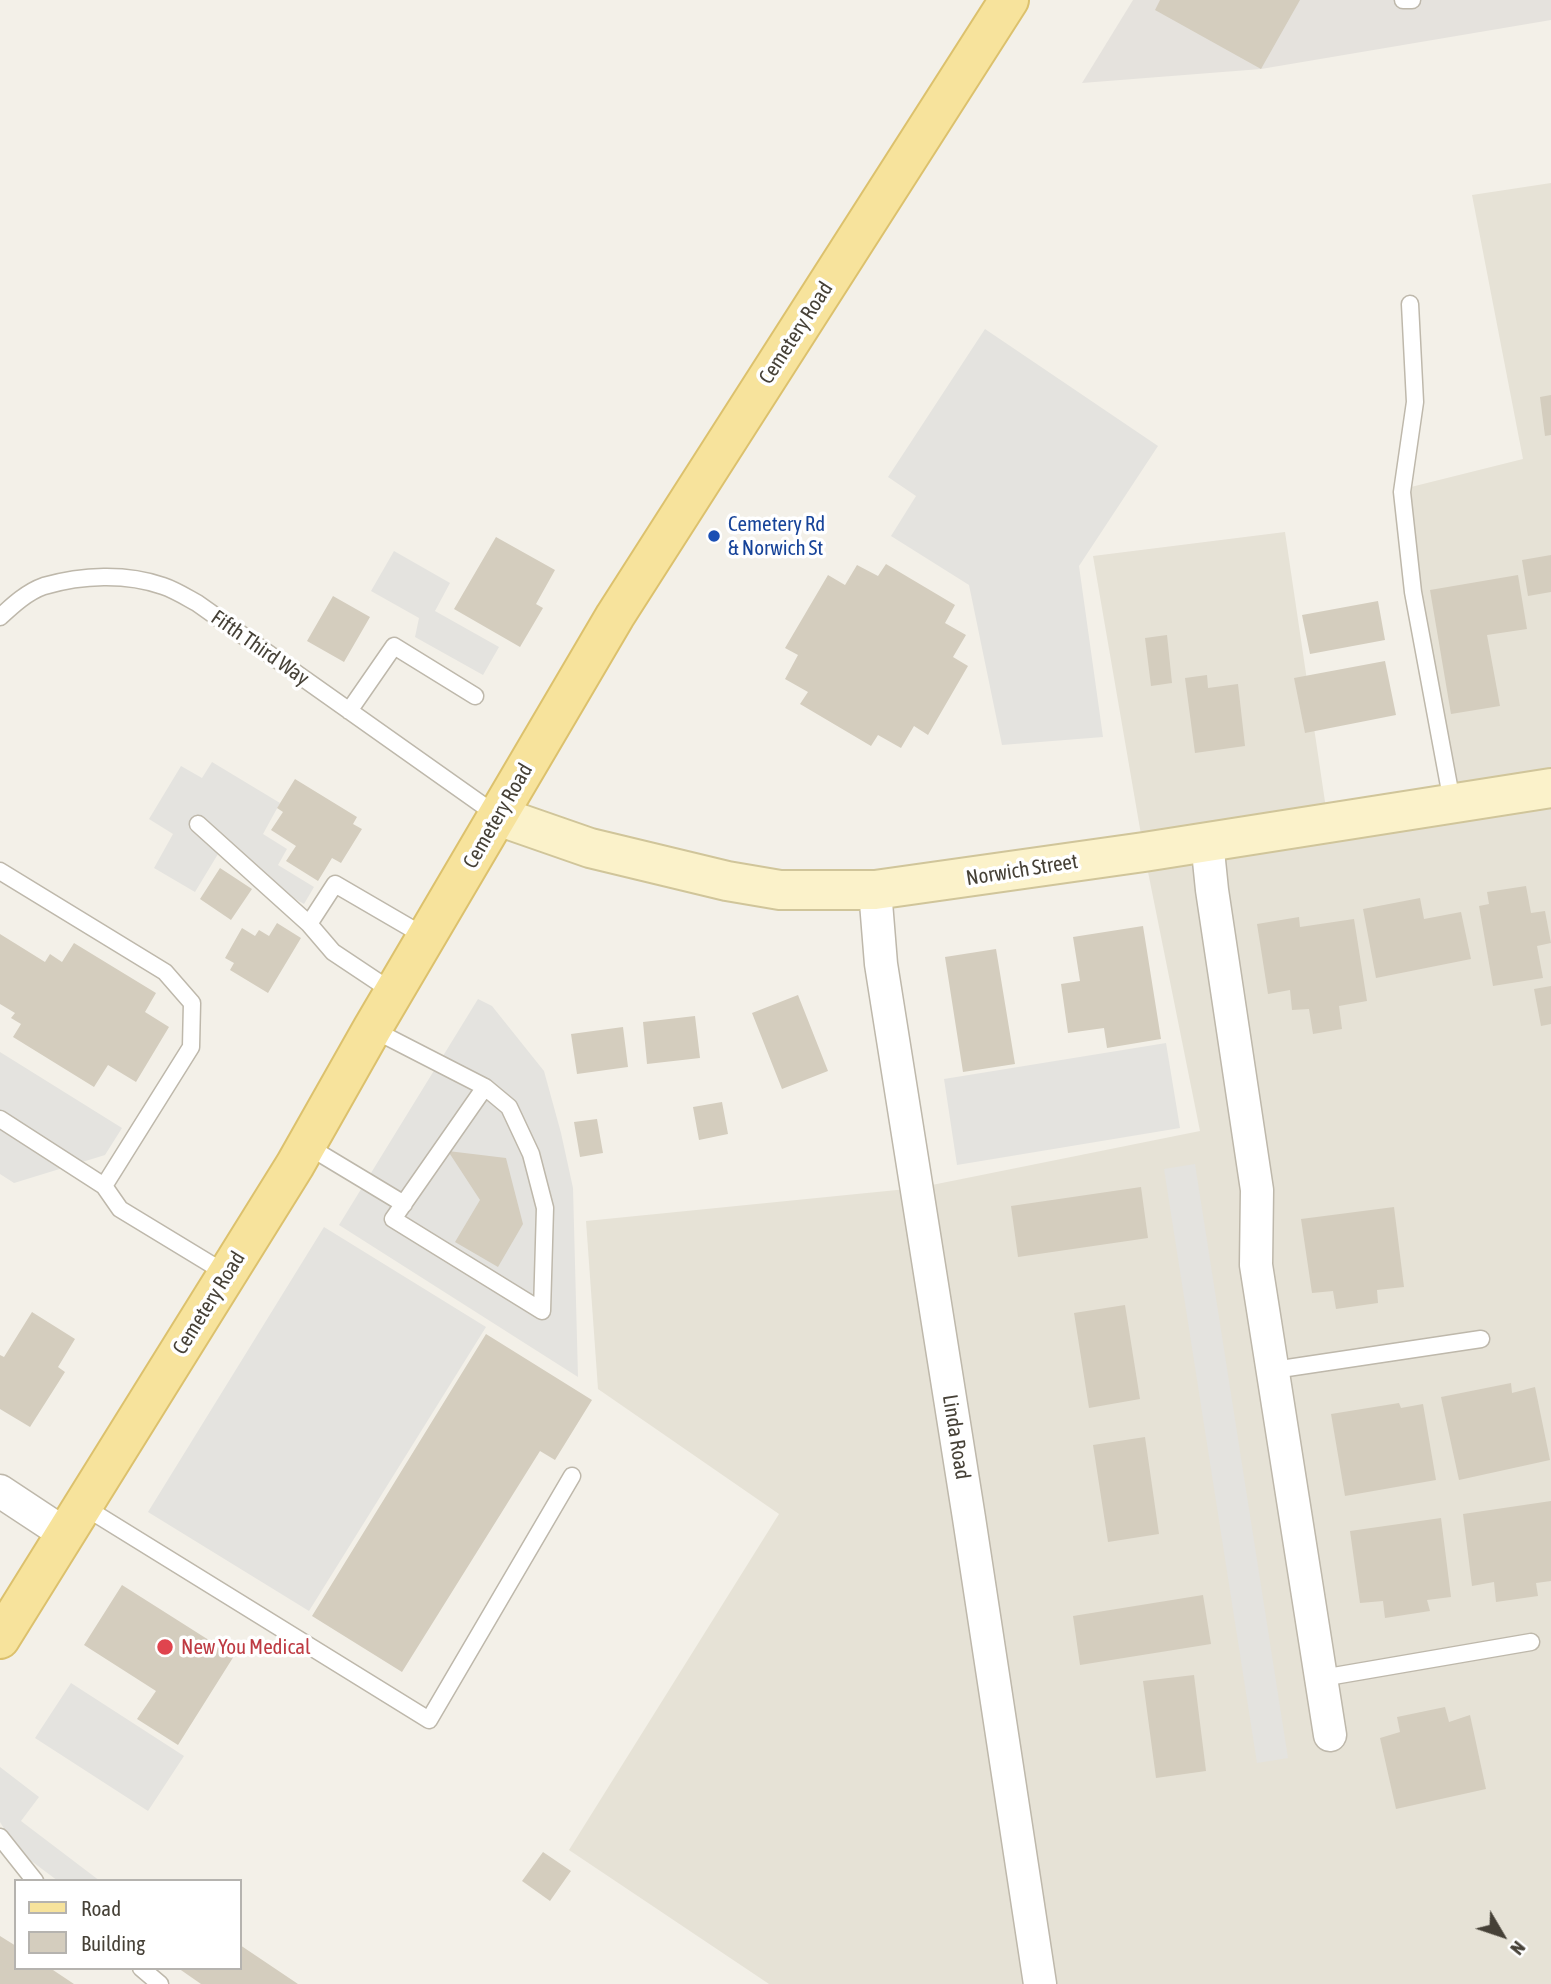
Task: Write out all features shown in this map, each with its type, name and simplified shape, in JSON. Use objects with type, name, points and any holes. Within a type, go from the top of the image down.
[{"type":"main road","name":"Cemetery Road","points":[[0,1639],[306,1145],[615,616],[1009,0]]},
{"type":"main road","name":"Norwich Street","points":[[498,816],[590,848],[727,881],[780,890],[875,890],[1551,788]]},
{"type":"street","points":[[1207,841],[1257,1189],[1256,1265],[1330,1735]]},
{"type":"street","name":"Linda Road","points":[[875,890],[881,964],[1040,1984]]},
{"type":"street","points":[[0,1492],[74,1520]]},
{"type":"lane","points":[[1403,0],[1412,0]]},
{"type":"lane","points":[[1410,304],[1415,402],[1402,492],[1413,592],[1452,802]]},
{"type":"lane","name":"Fifth Third Way","points":[[0,617],[19,600],[43,587],[77,580],[129,578],[164,586],[197,603],[498,816]]},
{"type":"lane","points":[[349,710],[394,646],[475,696]]},
{"type":"lane","points":[[198,824],[309,924],[333,952],[393,992]]},
{"type":"lane","points":[[0,871],[165,972],[192,1003],[191,1047],[104,1186]]},
{"type":"lane","points":[[309,924],[335,884],[426,937]]},
{"type":"lane","points":[[372,1029],[485,1087],[509,1107],[531,1154],[545,1208],[542,1311],[393,1219],[485,1087]]},
{"type":"lane","points":[[0,1119],[104,1186],[120,1209],[227,1274]]},
{"type":"lane","points":[[306,1145],[404,1204]]},
{"type":"lane","points":[[1274,1370],[1481,1339]]},
{"type":"lane","points":[[74,1520],[429,1720],[572,1476]]},
{"type":"lane","points":[[1322,1678],[1531,1642]]},
{"type":"lane","points":[[0,1837],[34,1879]]},
{"type":"lane","points":[[143,1970],[160,1984]]},
{"type":"shaded area","points":[[1133,0],[1551,0],[1551,20],[1261,69],[1082,83]]},
{"type":"shaded area","points":[[1551,183],[1551,1984],[769,1984],[569,1850],[779,1514],[598,1389],[586,1221],[917,1188],[1200,1131],[1144,852],[1093,556],[1285,532],[1328,822],[1452,802],[1407,488],[1523,459],[1472,195]]},
{"type":"shaded area","points":[[985,329],[1158,446],[1079,566],[1103,737],[1002,745],[969,585],[891,536],[916,496],[888,477]]},
{"type":"shaded area","points":[[394,551],[450,583],[435,611],[499,647],[483,675],[415,637],[419,618],[371,591]]},
{"type":"shaded area","points":[[212,762],[280,803],[263,834],[287,849],[278,865],[314,887],[304,904],[218,854],[195,892],[154,868],[173,834],[149,819],[181,766],[202,778]]},
{"type":"shaded area","points":[[478,999],[492,1006],[544,1071],[561,1133],[573,1188],[578,1377],[339,1225]]},
{"type":"shaded area","points":[[1166,1043],[1180,1128],[957,1165],[944,1079]]},
{"type":"shaded area","points":[[0,1052],[122,1128],[105,1155],[14,1183],[0,1174]]},
{"type":"shaded area","points":[[1195,1164],[1288,1758],[1257,1763],[1164,1169]]},
{"type":"shaded area","points":[[324,1227],[486,1327],[309,1611],[148,1512]]},
{"type":"shaded area","points":[[71,1683],[184,1756],[148,1811],[35,1738]]},
{"type":"shaded area","points":[[0,1767],[39,1797],[21,1821],[97,1879],[55,1879],[18,1851],[0,1822]]},
{"type":"building","points":[[1160,0],[1300,0],[1261,69],[1155,10]]},
{"type":"building","points":[[1551,395],[1551,435],[1545,436],[1540,397]]},
{"type":"building","points":[[496,537],[555,570],[536,604],[543,608],[520,647],[454,609]]},
{"type":"building","points":[[1551,555],[1551,592],[1528,596],[1522,560]]},
{"type":"building","points":[[886,564],[955,605],[945,623],[966,635],[953,657],[968,666],[928,735],[914,726],[901,748],[878,735],[871,746],[800,704],[808,692],[785,679],[798,655],[785,648],[828,575],[845,585],[857,565],[878,576]]},
{"type":"building","points":[[1518,575],[1527,629],[1487,635],[1500,706],[1451,714],[1430,590]]},
{"type":"building","points":[[333,596],[370,617],[344,662],[307,641]]},
{"type":"building","points":[[1378,601],[1385,640],[1310,654],[1302,615]]},
{"type":"building","points":[[1167,635],[1172,683],[1151,686],[1145,638]]},
{"type":"building","points":[[1385,661],[1396,715],[1305,733],[1294,678]]},
{"type":"building","points":[[1207,675],[1208,688],[1238,684],[1245,746],[1195,753],[1185,678]]},
{"type":"building","points":[[295,779],[357,817],[353,824],[362,829],[341,863],[332,858],[318,881],[286,861],[296,846],[271,830],[283,812],[277,808]]},
{"type":"building","points":[[220,868],[252,889],[231,920],[200,899]]},
{"type":"building","points":[[1526,886],[1531,913],[1545,911],[1551,943],[1537,946],[1543,978],[1493,986],[1479,906],[1489,904],[1487,892]]},
{"type":"building","points":[[1420,898],[1424,919],[1461,912],[1471,959],[1376,978],[1363,909]]},
{"type":"building","points":[[1299,917],[1300,927],[1354,919],[1367,1001],[1339,1006],[1342,1029],[1313,1034],[1309,1009],[1292,1010],[1290,990],[1268,994],[1257,924]]},
{"type":"building","points":[[277,923],[301,938],[268,993],[230,970],[234,963],[225,958],[242,928],[255,936],[259,930],[269,936]]},
{"type":"building","points":[[1143,926],[1161,1039],[1107,1048],[1104,1028],[1068,1033],[1061,984],[1080,981],[1073,937]]},
{"type":"building","points":[[0,934],[45,962],[50,954],[62,962],[74,943],[156,993],[145,1012],[169,1027],[136,1082],[108,1065],[94,1087],[13,1037],[21,1024],[11,1018],[15,1013],[0,1004]]},
{"type":"building","points":[[996,949],[1015,1064],[963,1072],[945,957]]},
{"type":"building","points":[[1551,986],[1551,1024],[1541,1026],[1534,989]]},
{"type":"building","points":[[798,995],[828,1071],[782,1089],[752,1013]]},
{"type":"building","points":[[695,1016],[700,1058],[647,1064],[643,1022]]},
{"type":"building","points":[[623,1027],[628,1067],[577,1074],[571,1034]]},
{"type":"building","points":[[722,1102],[728,1134],[699,1140],[693,1107]]},
{"type":"building","points":[[597,1119],[603,1153],[580,1157],[574,1122]]},
{"type":"building","points":[[448,1151],[506,1158],[523,1224],[498,1267],[455,1242],[480,1200]]},
{"type":"building","points":[[1141,1187],[1148,1238],[1018,1257],[1011,1206]]},
{"type":"building","points":[[1394,1207],[1404,1287],[1377,1290],[1378,1303],[1336,1309],[1333,1291],[1312,1293],[1301,1219]]},
{"type":"building","points":[[1125,1305],[1140,1399],[1089,1408],[1074,1313]]},
{"type":"building","points":[[32,1312],[75,1339],[58,1367],[65,1372],[30,1427],[0,1409],[0,1355],[4,1357]]},
{"type":"building","points":[[486,1334],[592,1400],[555,1460],[540,1451],[402,1672],[312,1616]]},
{"type":"building","points":[[1511,1383],[1512,1393],[1535,1387],[1550,1460],[1459,1480],[1441,1397]]},
{"type":"building","points":[[1399,1403],[1401,1408],[1423,1404],[1436,1480],[1345,1496],[1331,1414]]},
{"type":"building","points":[[1145,1437],[1159,1534],[1108,1542],[1093,1445]]},
{"type":"building","points":[[1551,1501],[1551,1581],[1536,1583],[1538,1596],[1496,1602],[1494,1582],[1472,1586],[1463,1514]]},
{"type":"building","points":[[1441,1518],[1451,1597],[1427,1600],[1430,1611],[1385,1618],[1383,1601],[1360,1603],[1350,1531]]},
{"type":"building","points":[[122,1585],[234,1656],[178,1745],[137,1719],[156,1691],[84,1645]]},
{"type":"building","points":[[1203,1595],[1211,1644],[1080,1665],[1073,1616]]},
{"type":"building","points":[[1194,1675],[1206,1771],[1156,1778],[1143,1681]]},
{"type":"building","points":[[1445,1707],[1449,1722],[1470,1715],[1486,1789],[1396,1809],[1380,1738],[1400,1732],[1397,1717]]},
{"type":"building","points":[[543,1852],[571,1871],[550,1901],[522,1881]]},
{"type":"building","points":[[0,1936],[14,1945],[14,1970],[53,1970],[74,1984],[0,1984]]},
{"type":"building","points":[[242,1946],[298,1984],[201,1984],[181,1970],[242,1970]]},
{"type":"place","name":"Cemetery Rd & Norwich St","points":[[714,536]]},
{"type":"place","name":"New You Medical","points":[[165,1647]]}]
